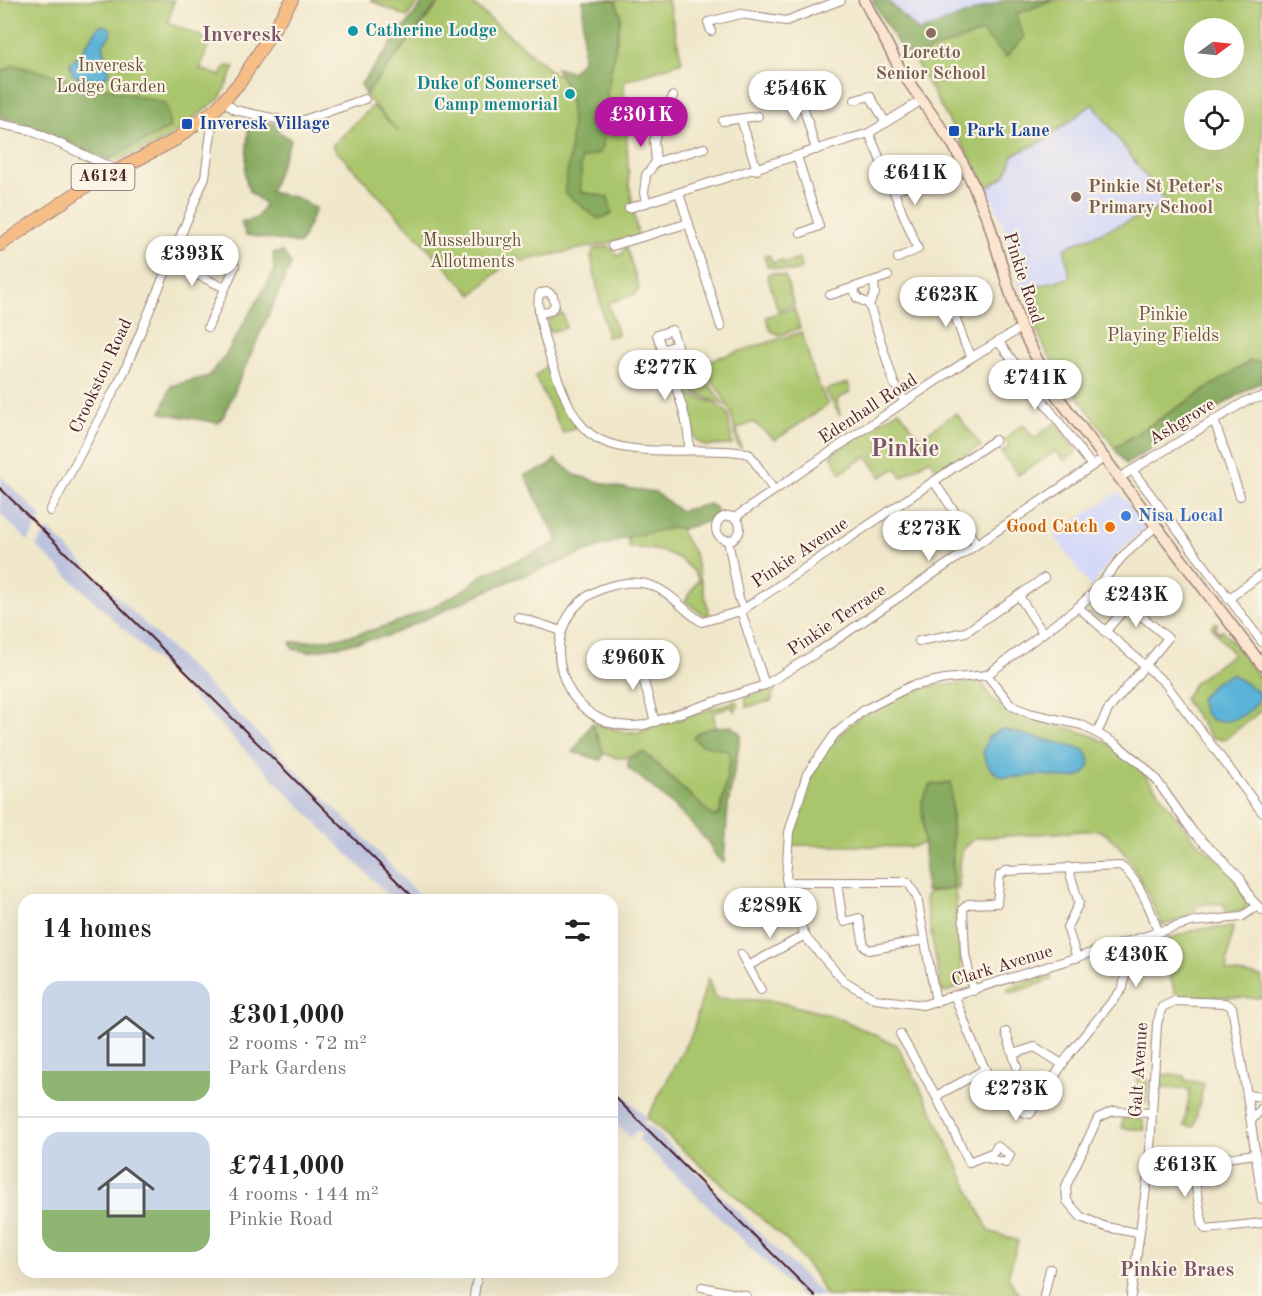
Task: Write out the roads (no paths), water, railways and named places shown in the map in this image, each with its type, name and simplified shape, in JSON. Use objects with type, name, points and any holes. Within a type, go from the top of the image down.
[{"type":"main road","name":"A6124","points":[[0,245],[85,187],[167,144],[225,101],[241,81],[292,0]]},
{"type":"main road","name":"Pinkie Road","points":[[864,0],[901,71],[954,146],[972,180],[988,220],[1021,328],[1054,392],[1262,665]]},
{"type":"street","points":[[711,31],[708,22],[728,16],[748,14],[786,21],[841,0]]},
{"type":"street","points":[[798,88],[816,150]]},
{"type":"street","points":[[656,162],[654,140],[673,96]]},
{"type":"street","points":[[855,100],[870,96],[886,123]]},
{"type":"street","points":[[225,101],[235,110],[295,123],[365,99]]},
{"type":"street","points":[[629,208],[868,134],[922,100]]},
{"type":"street","name":"Crookston Road","points":[[50,511],[111,400],[170,262],[204,177],[212,125],[209,114]]},
{"type":"street","points":[[723,121],[758,116]]},
{"type":"street","points":[[741,119],[757,170]]},
{"type":"street","points":[[0,124],[30,130],[117,170]]},
{"type":"street","points":[[868,134],[895,191],[918,249],[898,258]]},
{"type":"street","points":[[646,203],[644,194],[646,175],[656,162],[704,148]]},
{"type":"street","points":[[797,156],[819,226],[801,232]]},
{"type":"street","points":[[895,191],[947,169]]},
{"type":"street","points":[[679,193],[721,327]]},
{"type":"street","points":[[616,247],[689,223]]},
{"type":"street","points":[[170,262],[225,288]]},
{"type":"street","points":[[208,327],[234,265],[245,270]]},
{"type":"street","points":[[830,295],[888,276]]},
{"type":"street","points":[[869,304],[875,294],[874,281]]},
{"type":"street","points":[[853,287],[858,298],[869,304],[894,383],[905,402]]},
{"type":"street","points":[[945,287],[972,357]]},
{"type":"street","points":[[540,313],[553,366],[579,421],[590,434],[615,446],[746,453],[750,455],[773,489]]},
{"type":"street","name":"Edenhall Road","points":[[728,540],[718,536],[716,526],[723,517],[734,518],[773,489],[972,357],[1021,328]]},
{"type":"street","points":[[998,341],[1092,466]]},
{"type":"street","points":[[662,350],[689,434],[689,449]]},
{"type":"street","name":"Ashgrove","points":[[1119,478],[1246,401],[1262,397]]},
{"type":"street","points":[[1214,420],[1240,496]]},
{"type":"street","name":"Pinkie Avenue","points":[[562,632],[566,621],[581,602],[602,589],[626,583],[658,588],[676,599],[702,622],[742,610],[995,441]]},
{"type":"street","name":"Pinkie Terrace","points":[[562,632],[559,649],[562,674],[567,687],[582,708],[595,717],[618,726],[637,726],[655,722],[765,685],[1104,458]]},
{"type":"street","points":[[1132,470],[1262,642]]},
{"type":"street","points":[[934,482],[977,544]]},
{"type":"street","points":[[734,518],[739,524],[739,531],[735,538],[728,540],[739,599],[765,685]]},
{"type":"street","points":[[1156,526],[1122,557],[1093,593],[1078,607],[987,675],[1012,706],[1029,713],[1082,725],[1129,754],[1155,778],[1193,832],[1240,877],[1259,909]]},
{"type":"street","points":[[1228,598],[1262,574]]},
{"type":"street","points":[[918,641],[961,635],[1044,578]]},
{"type":"street","points":[[1019,596],[1043,633]]},
{"type":"street","points":[[1098,733],[1108,710],[1168,639],[1128,605],[1105,632]]},
{"type":"street","points":[[1078,607],[1165,683],[1262,812]]},
{"type":"street","points":[[518,617],[562,632]]},
{"type":"street","points":[[636,652],[655,722]]},
{"type":"street","name":"Clark Avenue","points":[[987,675],[945,679],[911,686],[864,710],[835,734],[807,774],[789,832],[787,882],[794,911],[805,935],[826,963],[844,981],[873,998],[922,1005],[955,997],[1158,932],[1197,921],[1241,917],[1259,909]]},
{"type":"street","points":[[973,991],[964,938],[965,906],[998,903],[1002,872],[1114,864],[1126,869],[1149,909],[1158,932]]},
{"type":"street","name":"Clark Avenue","points":[[1068,867],[1078,903],[1067,927],[1077,958]]},
{"type":"street","points":[[787,882],[837,882],[842,917],[845,922],[859,918],[864,946],[869,950],[924,940]]},
{"type":"street","name":"Clark Avenue","points":[[837,882],[908,882],[913,888],[917,897],[936,1002]]},
{"type":"street","points":[[748,966],[805,935]]},
{"type":"street","points":[[955,997],[984,1070],[1009,1100],[1030,1114],[1062,1064],[1123,988],[1126,967],[1120,945]]},
{"type":"street","points":[[741,954],[760,990]]},
{"type":"street","name":"Galt Avenue","points":[[1131,1296],[1149,1167],[1158,1012],[1167,1003],[1174,1001],[1225,1003],[1232,1007],[1247,1095]]},
{"type":"street","points":[[1006,1032],[1017,1067]]},
{"type":"street","points":[[900,1034],[936,1096],[966,1160],[969,1162],[983,1157]]},
{"type":"street","points":[[1013,1054],[1035,1047],[1062,1064]]},
{"type":"street","points":[[936,1096],[984,1070]]},
{"type":"street","points":[[1262,1097],[1247,1095],[1262,1199]]},
{"type":"street","points":[[1251,1121],[1262,1108]]},
{"type":"street","points":[[1138,1233],[1106,1227],[1081,1217],[1069,1206],[1065,1191],[1086,1139],[1098,1118],[1113,1111],[1151,1113]]},
{"type":"street","points":[[1256,1154],[1205,1162],[1197,1167],[1194,1176],[1203,1225],[1206,1229],[1262,1223]]},
{"type":"street","points":[[1044,1296],[1050,1269]]},
{"type":"street","points":[[474,1296],[477,1278]]},
{"type":"street","points":[[702,1287],[712,1292],[746,1296]]},
{"type":"water","points":[[105,25],[112,30],[103,44],[109,71],[105,78],[88,79],[72,74],[70,63],[82,52],[99,26]]},
{"type":"water","points":[[1231,674],[1256,690],[1259,695],[1257,701],[1248,712],[1234,719],[1212,720],[1204,712],[1200,699],[1214,683]]},
{"type":"water","points":[[1002,729],[1083,749],[1089,757],[1089,766],[1081,776],[1068,778],[1041,775],[1008,777],[999,775],[988,766],[983,753],[988,737]]},
{"type":"railway","points":[[0,488],[410,894]]},
{"type":"railway","points":[[618,1100],[815,1296]]},
{"type":"place","name":"Catherine Lodge","points":[[353,31]]},
{"type":"place","name":"Loretto Senior School","points":[[931,33]]},
{"type":"place","name":"Duke of Somerset Camp memorial","points":[[570,94]]},
{"type":"place","name":"Inveresk Village","points":[[187,124]]},
{"type":"place","name":"Park Lane","points":[[954,131]]},
{"type":"place","name":"Pinkie St Peter's Primary School","points":[[1076,197]]},
{"type":"place","name":"Nisa Local","points":[[1126,516]]},
{"type":"place","name":"Good Catch","points":[[1110,527]]},
{"type":"district","name":"Inveresk","points":[[242,35]]},
{"type":"district","name":"Pinkie","points":[[905,450]]},
{"type":"district","name":"Pinkie Braes","points":[[1177,1271]]},
{"type":"park label","name":"Inveresk Lodge Garden","points":[[111,76]]},
{"type":"park label","name":"Musselburgh Allotments","points":[[472,251]]},
{"type":"park label","name":"Pinkie Playing Fields","points":[[1163,325]]}]
